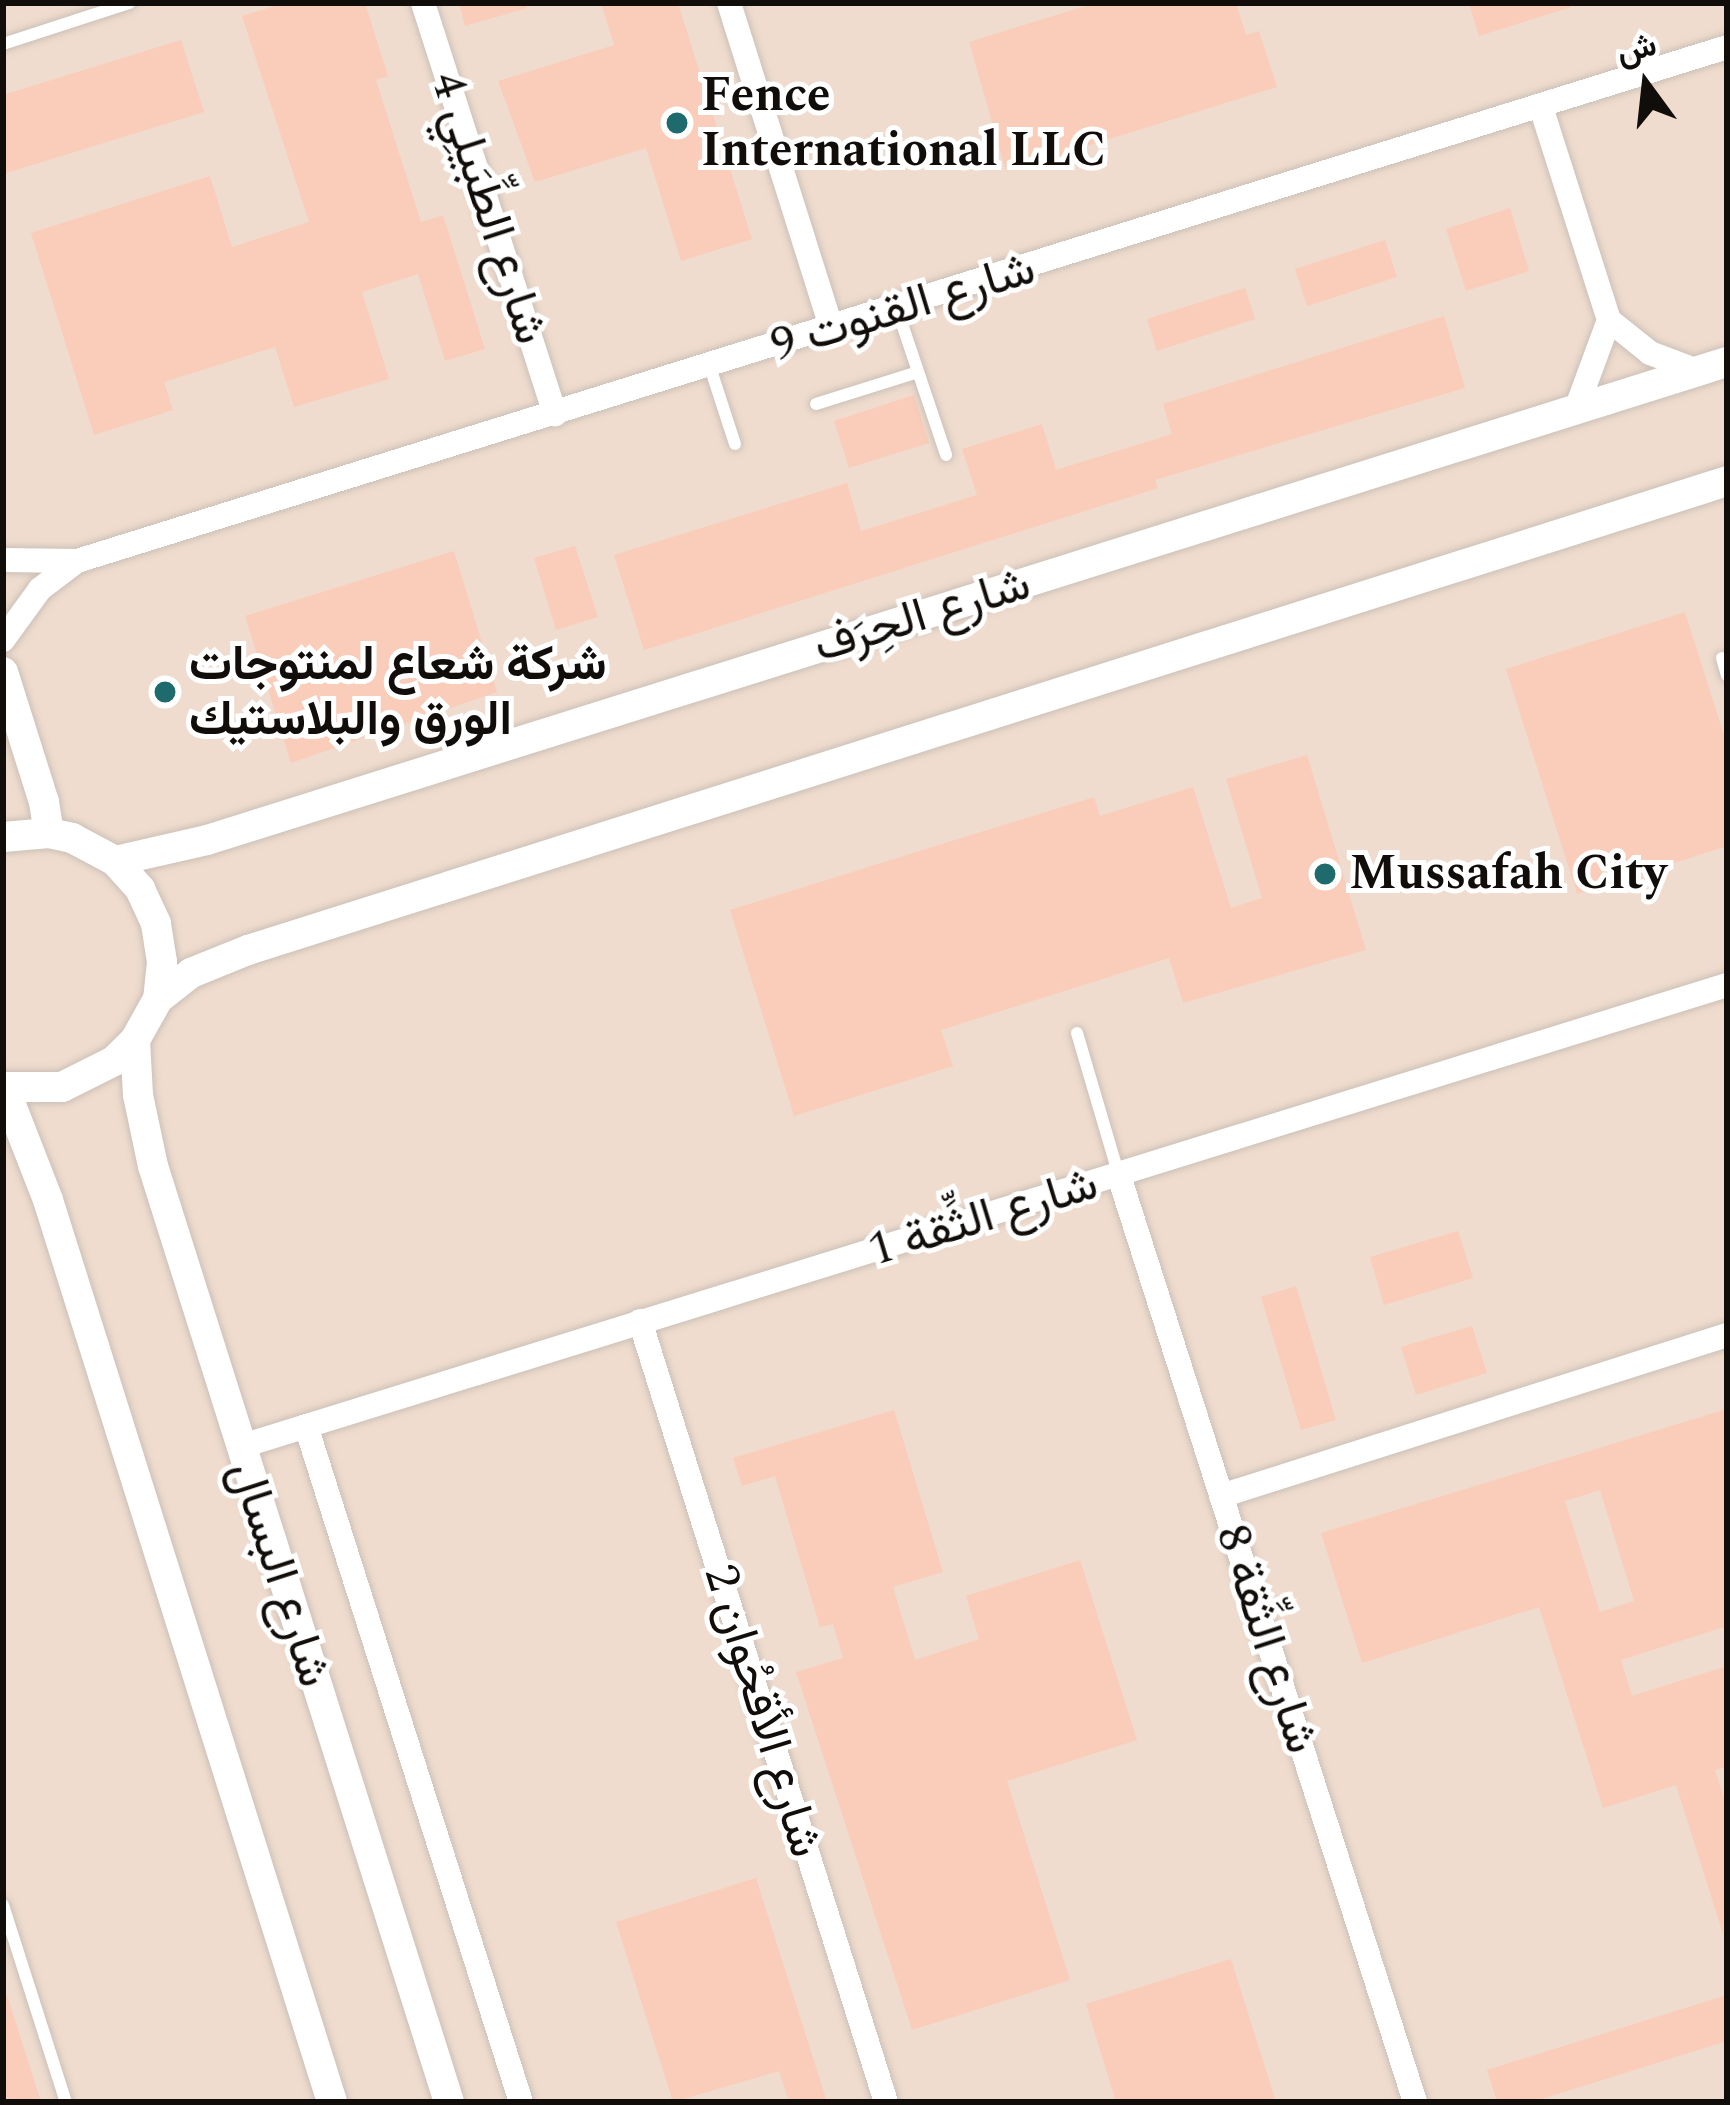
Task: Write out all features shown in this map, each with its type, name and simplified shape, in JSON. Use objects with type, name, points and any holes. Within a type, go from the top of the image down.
[{"type":"street","name":"شارع الطِّبَيلِي 4","points":[[423,3],[555,414]]},
{"type":"street","points":[[729,3],[832,329]]},
{"type":"street","name":"شارع القنوت 9","points":[[3,560],[77,561],[1727,47]]},
{"type":"street","points":[[1540,107],[1609,320],[1650,352],[1713,366]]},
{"type":"street","points":[[1576,410],[1609,320]]},
{"type":"street","name":"شارع الحِرَف","points":[[115,861],[207,840],[1713,366]]},
{"type":"street","points":[[158,999],[191,974],[248,950],[1727,481]]},
{"type":"street","name":"شارع القنوت 9","points":[[3,640],[40,589],[77,561]]},
{"type":"street","points":[[3,672],[44,802],[49,833]]},
{"type":"street","points":[[3,836],[49,833],[72,838],[115,861],[140,890],[156,924],[162,962],[158,999],[135,1040],[114,1061],[76,1082],[33,1090],[4,1087],[48,1199],[332,2102]]},
{"type":"street","name":"شارع الثِّقة 1","points":[[239,1447],[1727,985]]},
{"type":"street","name":"شارع البسال","points":[[135,1040],[138,1095],[153,1166],[448,2102]]},
{"type":"street","name":"شارع الثِّقة 8","points":[[1119,1175],[1415,2102]]},
{"type":"street","name":"شارع الأقحُوان 2","points":[[640,1321],[886,2102]]},
{"type":"street","points":[[1221,1496],[1727,1335]]},
{"type":"street","points":[[306,1426],[520,2102]]},
{"type":"lane","points":[[3,44],[129,3]]},
{"type":"lane","points":[[897,309],[946,455]]},
{"type":"lane","points":[[710,367],[735,444]]},
{"type":"lane","points":[[816,404],[918,373]]},
{"type":"lane","points":[[1722,658],[1727,675]]},
{"type":"lane","points":[[1077,1033],[1119,1175]]},
{"type":"lane","points":[[3,1905],[66,2102]]},
{"type":"shaded area","points":[[3,3],[1727,3],[1727,2102],[3,2102]]},
{"type":"building","points":[[285,3],[365,3],[388,76],[376,80],[421,222],[443,215],[485,349],[445,361],[418,274],[362,292],[389,379],[294,407],[275,347],[164,382],[173,410],[94,435],[31,233],[210,176],[232,247],[309,222],[242,16]]},
{"type":"building","points":[[459,3],[526,3],[527,8],[465,26]]},
{"type":"building","points":[[601,3],[678,3],[752,239],[681,261],[646,148],[535,182],[498,81],[614,45]]},
{"type":"building","points":[[1095,3],[1236,3],[1246,35],[1259,31],[1277,87],[1006,171],[969,42]]},
{"type":"building","points":[[1469,3],[1570,3],[1571,7],[1479,36]]},
{"type":"building","points":[[181,40],[204,112],[3,174],[3,95]]},
{"type":"building","points":[[1510,208],[1529,271],[1466,291],[1446,229]]},
{"type":"building","points":[[1385,240],[1397,277],[1307,306],[1295,269]]},
{"type":"building","points":[[1245,288],[1255,319],[1157,351],[1147,319]]},
{"type":"building","points":[[1444,316],[1465,388],[1155,480],[1158,488],[644,650],[614,555],[847,483],[861,531],[977,495],[962,449],[1042,424],[1056,470],[1172,434],[1163,404]]},
{"type":"building","points":[[914,395],[929,443],[849,468],[834,421]]},
{"type":"building","points":[[575,546],[598,617],[556,630],[534,558]]},
{"type":"building","points":[[454,551],[497,692],[291,763],[245,616]]},
{"type":"building","points":[[1685,612],[1727,745],[1727,846],[1577,894],[1506,669]]},
{"type":"building","points":[[1307,755],[1366,950],[1183,1003],[1169,958],[941,1030],[953,1066],[794,1116],[730,910],[1094,797],[1100,816],[1193,787],[1231,908],[1262,898],[1226,779]]},
{"type":"building","points":[[1458,1231],[1473,1278],[1384,1305],[1370,1257]]},
{"type":"building","points":[[1296,1286],[1336,1420],[1301,1430],[1261,1297]]},
{"type":"building","points":[[1472,1326],[1487,1373],[1416,1395],[1401,1347]]},
{"type":"building","points":[[1727,1409],[1727,1626],[1621,1660],[1632,1696],[1727,1666],[1727,1767],[1715,1770],[1727,1807],[1723,1934],[1676,1785],[1603,1808],[1539,1607],[1362,1663],[1321,1533]],"holes":[[[1600,1490],[1634,1601],[1600,1612],[1565,1501]]]},
{"type":"building","points":[[894,1410],[943,1572],[893,1587],[915,1660],[979,1639],[966,1596],[1080,1560],[1137,1740],[1007,1781],[1070,1980],[912,2030],[796,1672],[843,1658],[833,1624],[820,1627],[775,1476],[742,1486],[733,1458]]},
{"type":"building","points":[[756,1878],[827,2102],[789,2102],[779,2071],[673,2102],[616,1922]]},
{"type":"building","points":[[1231,1959],[1276,2102],[1116,2102],[1086,2004]]},
{"type":"building","points":[[3,1995],[7,1995],[41,2102],[3,2102]]},
{"type":"building","points":[[1727,1995],[1727,2041],[1532,2102],[1497,2102],[1487,2070]]},
{"type":"place","name":"Fence International LLC","points":[[677,123]]},
{"type":"place","name":"شركة شعاع لمنتوجات الورق والبلاستيك","points":[[165,692]]},
{"type":"place","name":"Mussafah City","points":[[1325,874]]}]
